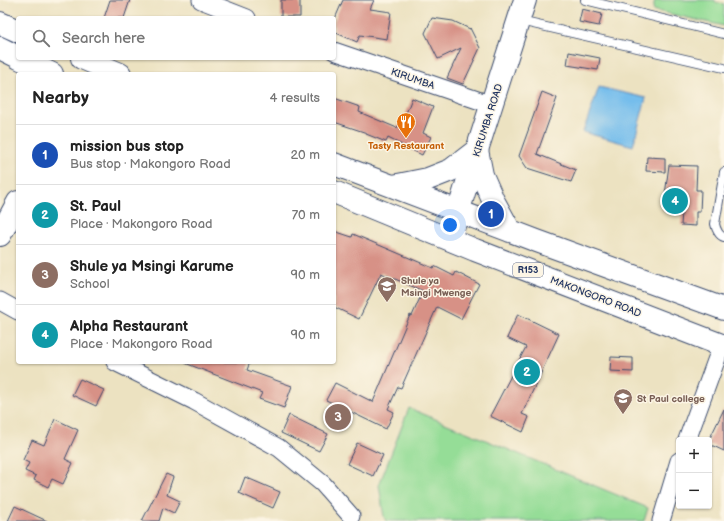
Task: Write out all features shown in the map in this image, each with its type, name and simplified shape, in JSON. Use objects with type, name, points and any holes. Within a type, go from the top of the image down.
[{"type":"main road","name":"KIRUMBA ROAD","points":[[450,239],[525,0]]},
{"type":"main road","points":[[0,23],[16,30]]},
{"type":"main road","points":[[0,48],[16,56]]},
{"type":"main road","points":[[23,60],[48,72]]},
{"type":"main road","points":[[90,65],[113,72]]},
{"type":"main road","points":[[393,186],[428,179],[452,170],[477,150],[482,175],[493,200],[510,231]]},
{"type":"main road","points":[[336,165],[510,231],[724,309]]},
{"type":"main road","name":"MAKONGORO ROAD","points":[[336,193],[450,239],[715,351]]},
{"type":"main road","points":[[0,235],[16,207]]},
{"type":"street","points":[[201,0],[242,16]]},
{"type":"street","name":"KIRUMBA","points":[[336,52],[492,105]]},
{"type":"street","points":[[0,301],[16,310]]},
{"type":"street","points":[[688,437],[715,351]]},
{"type":"street","points":[[119,364],[194,401],[279,448],[323,484],[351,516]]},
{"type":"street","points":[[661,521],[676,471]]},
{"type":"lane","points":[[585,0],[724,34]]},
{"type":"lane","points":[[519,21],[724,68]]},
{"type":"lane","points":[[724,172],[715,224],[716,229],[724,237]]},
{"type":"green space","points":[[655,0],[715,0],[715,2],[724,4],[724,26],[653,10]]},
{"type":"green space","points":[[409,408],[648,508],[644,521],[386,521],[379,485]]},
{"type":"water","points":[[599,87],[646,98],[633,146],[583,132]]},
{"type":"building","points":[[110,0],[130,0],[125,16],[105,16]]},
{"type":"building","points":[[281,0],[300,0],[300,16],[281,16]]},
{"type":"building","points":[[343,0],[374,0],[370,9],[391,12],[387,39],[360,35],[357,42],[336,33],[336,16]]},
{"type":"building","points":[[582,9],[602,14],[599,26],[579,22]]},
{"type":"building","points":[[432,18],[453,21],[470,28],[480,48],[463,84],[447,78],[461,48],[438,59],[425,33]]},
{"type":"building","points":[[569,52],[600,58],[598,70],[567,65]]},
{"type":"building","points":[[542,92],[557,98],[537,154],[576,170],[571,182],[527,168],[519,156]]},
{"type":"building","points":[[412,98],[433,107],[423,133],[431,137],[422,155],[388,138],[386,142],[366,134],[367,133],[336,123],[336,99],[360,107],[359,112],[397,128],[403,116],[405,116]]},
{"type":"building","points":[[647,157],[665,158],[665,172],[646,171]]},
{"type":"building","points":[[669,165],[697,166],[696,190],[701,190],[700,212],[696,212],[696,226],[681,225],[682,212],[663,210]]},
{"type":"building","points":[[336,232],[352,237],[353,234],[433,268],[434,266],[454,276],[456,272],[479,284],[461,319],[437,307],[401,388],[398,387],[388,409],[394,412],[386,429],[326,400],[335,383],[373,402],[410,315],[412,316],[423,291],[381,273],[359,319],[336,308]]},
{"type":"building","points":[[518,314],[559,334],[522,414],[529,417],[523,432],[490,416],[526,347],[507,338]]},
{"type":"building","points":[[611,357],[633,358],[633,372],[610,371]]},
{"type":"building","points":[[188,364],[249,364],[247,370],[292,386],[284,408],[259,399],[262,393]]},
{"type":"building","points":[[80,379],[104,390],[96,406],[72,395]]},
{"type":"building","points":[[724,409],[724,451],[712,445],[712,437],[710,437]]},
{"type":"building","points":[[289,415],[328,434],[319,451],[281,433]]},
{"type":"building","points":[[55,419],[78,430],[65,459],[73,463],[63,484],[52,479],[48,487],[34,480],[36,476],[25,471],[29,463],[23,460],[32,440],[44,445]]},
{"type":"building","points":[[357,443],[383,455],[373,476],[347,464]]},
{"type":"building","points":[[166,474],[173,477],[167,495],[180,501],[174,513],[163,508],[159,521],[142,521]]},
{"type":"building","points":[[245,477],[280,492],[273,508],[239,493]]},
{"type":"building","points":[[15,506],[47,521],[8,521]]},
{"type":"place","name":"Tasty Restaurant","points":[[406,139]]},
{"type":"place","name":"Alpha Restaurant","points":[[675,201]]},
{"type":"place","name":"mission bus stop","points":[[491,214]]},
{"type":"place","name":"Shule ya Msingi Mwenge","points":[[387,303]]},
{"type":"place","name":"St. Paul","points":[[527,372]]},
{"type":"place","name":"St Paul college","points":[[623,415]]},
{"type":"place","name":"Shule ya Msingi Karume","points":[[338,417]]}]
